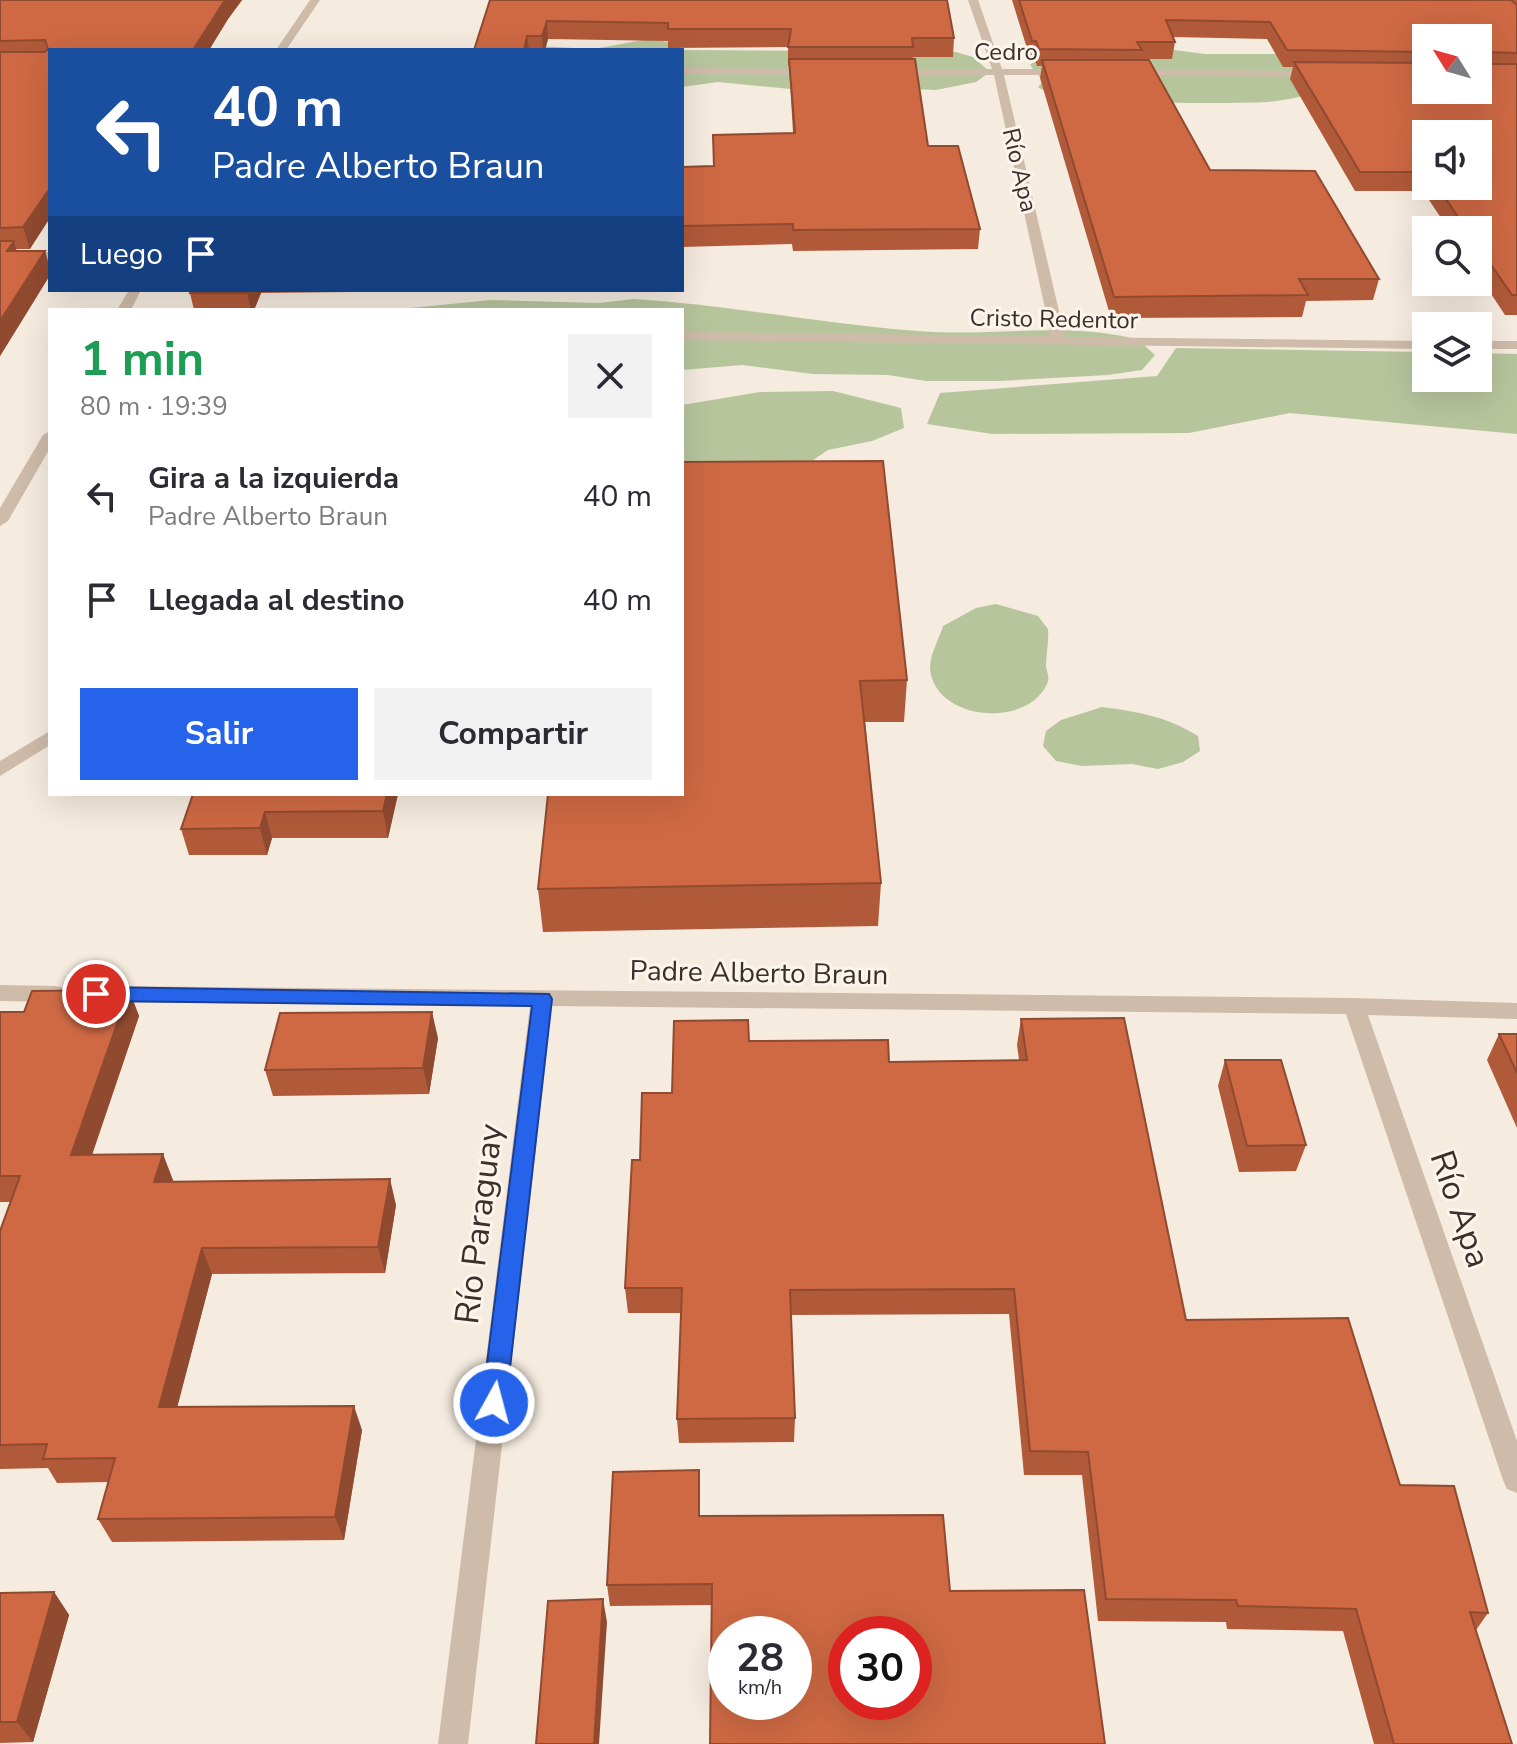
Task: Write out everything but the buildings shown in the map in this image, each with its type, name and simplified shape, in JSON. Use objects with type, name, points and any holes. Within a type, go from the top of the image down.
[{"type":"street","points":[[282,48],[315,0]]},
{"type":"street","name":"Río Apa","points":[[973,0],[998,72],[1059,341]]},
{"type":"street","points":[[684,71],[824,72]]},
{"type":"street","name":"Cedro","points":[[872,72],[1077,73]]},
{"type":"street","points":[[1125,73],[1331,74]]},
{"type":"street","points":[[0,256],[48,256]]},
{"type":"street","name":"Cristo Redentor","points":[[684,336],[1412,345]]},
{"type":"street","points":[[1492,345],[1517,345]]},
{"type":"street","points":[[0,521],[48,438]]},
{"type":"street","points":[[0,770],[48,738]]},
{"type":"street","name":"Padre Alberto Braun","points":[[0,993],[1354,1006],[1517,1011]]},
{"type":"street","name":"Río Paraguay","points":[[453,1744],[542,999]]},
{"type":"street","name":"Río Apa","points":[[1354,1006],[1517,1480]]},
{"type":"green space","points":[[648,39],[669,42],[680,48],[599,48]]},
{"type":"green space","points":[[535,46],[574,48],[518,48]]},
{"type":"green space","points":[[684,50],[956,52],[973,57],[990,72],[976,82],[936,90],[812,91],[718,82],[684,87]]},
{"type":"green space","points":[[1174,50],[1205,54],[1282,54],[1412,86],[1412,92],[1314,95],[1247,103],[1110,100],[1053,93],[1038,87],[1043,81],[1030,65],[1036,60]]},
{"type":"green space","points":[[634,299],[918,331],[1051,330],[1104,333],[1134,339],[1155,355],[1142,370],[999,381],[926,381],[888,375],[813,374],[742,365],[684,370],[684,308],[410,308],[491,300],[598,303]]},
{"type":"green space","points":[[1176,348],[1412,352],[1412,392],[1492,392],[1492,353],[1517,354],[1517,434],[1290,413],[1189,433],[992,434],[927,424],[940,393],[1157,376]]},
{"type":"green space","points":[[833,391],[901,408],[904,428],[872,441],[828,450],[803,467],[684,462],[684,405],[760,392]]},
{"type":"green space","points":[[996,604],[1038,616],[1048,629],[1048,680],[1036,698],[1021,708],[1002,713],[982,713],[947,699],[935,686],[930,663],[943,626],[976,608]]},
{"type":"green space","points":[[1102,707],[1140,713],[1175,724],[1198,736],[1200,751],[1183,762],[1158,769],[1132,764],[1082,766],[1056,761],[1043,746],[1046,731],[1061,720]]},
{"type":"route","points":[[96,994],[542,999],[494,1403]]}]
